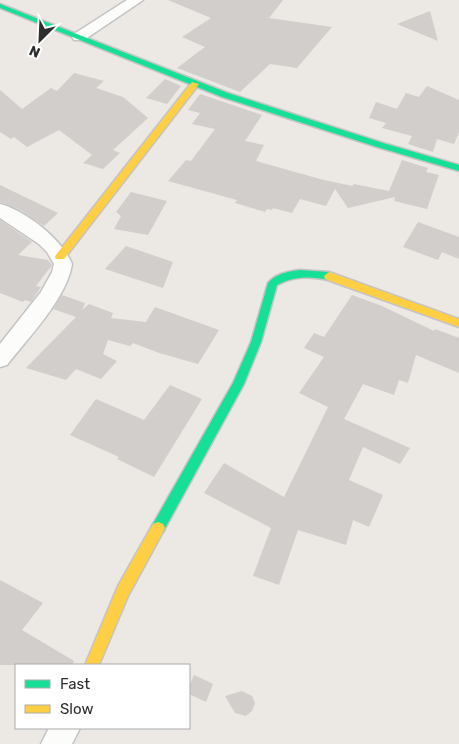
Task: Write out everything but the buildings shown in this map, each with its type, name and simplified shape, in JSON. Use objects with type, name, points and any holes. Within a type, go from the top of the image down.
[{"type":"street","points":[[78,37],[136,0]]},
{"type":"street","points":[[0,6],[196,84],[380,145],[459,168]]},
{"type":"street","points":[[60,257],[196,84]]},
{"type":"street","points":[[0,210],[49,243],[60,257],[63,269],[58,282],[28,324],[0,358]]},
{"type":"street","points":[[92,664],[124,591],[238,384],[256,342],[273,284],[279,277],[296,273],[319,274],[340,278],[459,323]]},
{"type":"street","points":[[56,744],[64,729]]},
{"type":"traffic: fast","points":[[0,6],[225,95],[380,145],[459,168]]},
{"type":"traffic: fast","points":[[158,528],[238,384],[256,342],[273,283],[294,274],[329,276]]},
{"type":"traffic: slow","points":[[60,257],[195,84]]},
{"type":"traffic: slow","points":[[329,276],[459,323]]},
{"type":"traffic: slow","points":[[92,664],[123,591],[158,528]]}]
